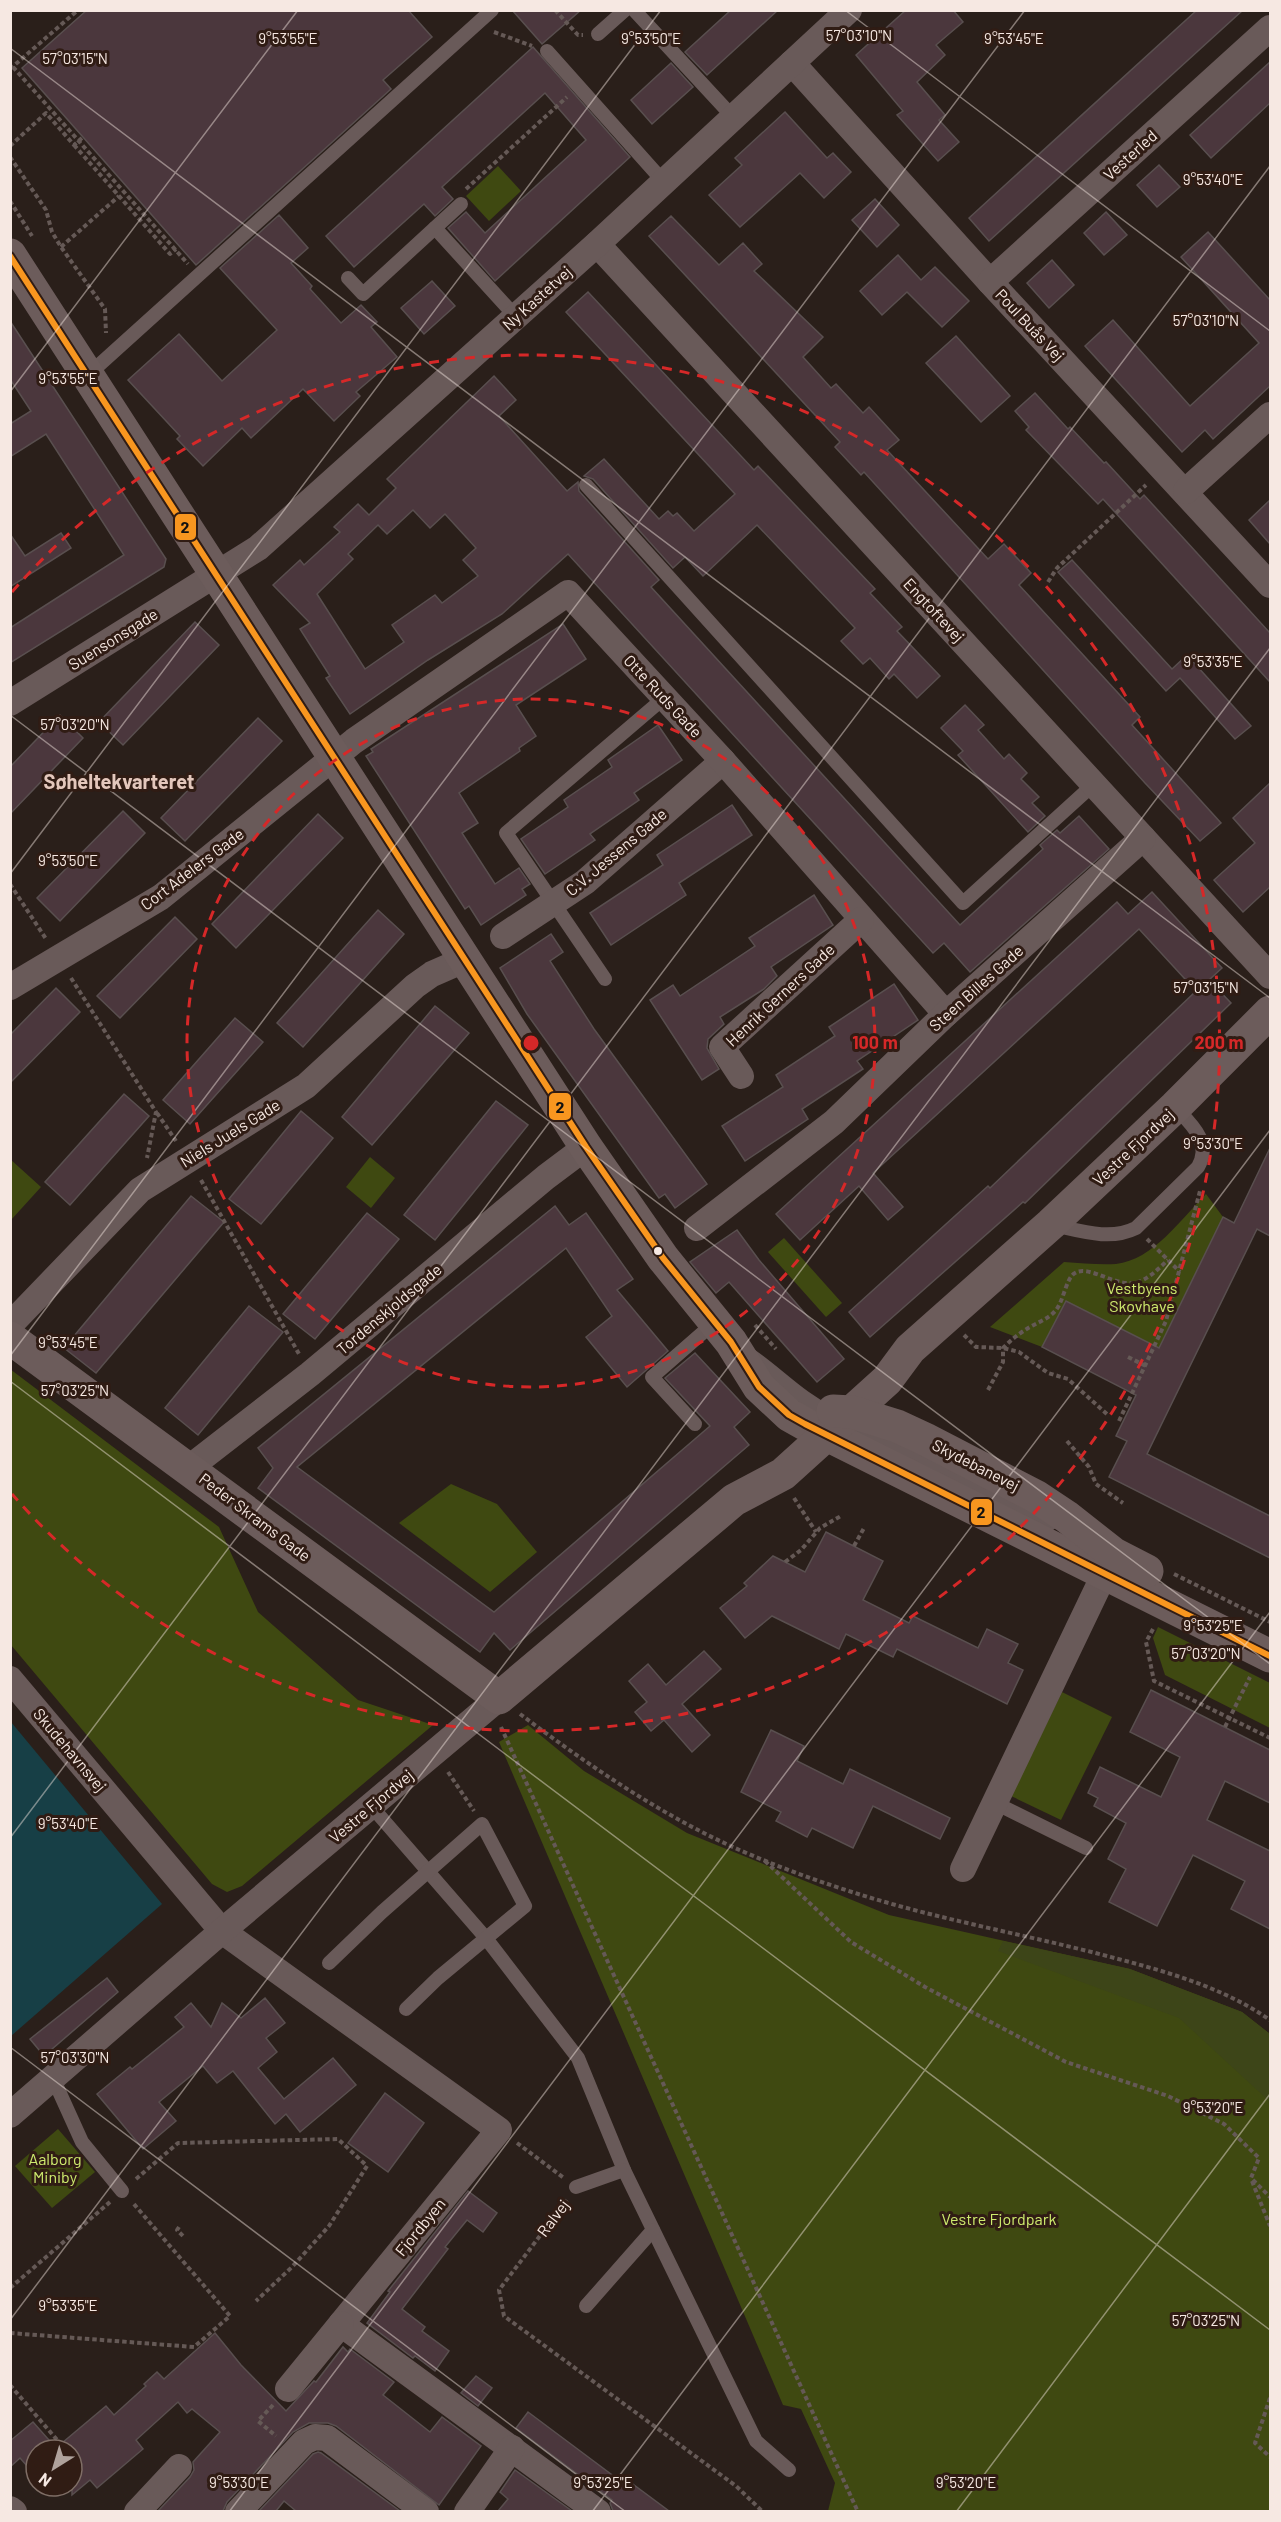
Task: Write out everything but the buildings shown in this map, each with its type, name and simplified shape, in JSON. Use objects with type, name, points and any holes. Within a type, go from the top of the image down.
[{"type":"street","name":"Ny Kastetvej","points":[[216,576],[258,548],[597,244],[849,10]]},
{"type":"street","name":"Vesterled","points":[[990,282],[1270,28]]},
{"type":"street","name":"Poul Buås Vej","points":[[792,63],[990,282],[1186,491],[1270,585]]},
{"type":"street","name":"Engtoftevej","points":[[597,244],[1270,976]]},
{"type":"street","name":"Skydebanevej","points":[[10,255],[98,367],[216,576],[586,1147],[663,1257],[723,1332],[759,1387],[789,1415],[897,1426],[1037,1497],[1067,1517],[1109,1564],[1166,1604],[1268,1647]]},
{"type":"street","points":[[1186,491],[1270,415]]},
{"type":"street","name":"Suensonsgade","points":[[10,703],[216,576]]},
{"type":"street","name":"Otte Ruds Gade","points":[[333,758],[568,593],[723,761],[946,1014]]},
{"type":"street","name":"Cort Adelers Gade","points":[[10,987],[161,897],[333,758]]},
{"type":"street","name":"C.V. Jessens Gade","points":[[503,936],[585,882],[723,761]]},
{"type":"street","name":"Steen Billes Gade","points":[[697,1228],[834,1122],[946,1014],[1143,838]]},
{"type":"street","name":"Henrik Gerners Gade","points":[[741,1076],[722,1047],[861,920]]},
{"type":"street","name":"Niels Juels Gade","points":[[10,1325],[140,1190],[306,1086],[416,986],[432,974],[464,960]]},
{"type":"street","name":"Vestre Fjordvej","points":[[10,2115],[222,1930],[372,1807],[734,1500],[760,1464],[887,1380],[910,1349],[1051,1224],[1175,1107],[1270,1012]]},
{"type":"street","name":"Tordenskjoldsgade","points":[[189,1468],[310,1374],[537,1184],[586,1147]]},
{"type":"street","name":"Peder Skrams Gade","points":[[10,1338],[189,1468],[495,1702]]},
{"type":"street","name":"Skydebanevej","points":[[1109,1564],[1268,1647]]},
{"type":"street","points":[[963,1869],[1109,1564]]},
{"type":"street","name":"Skudehavnsvej","points":[[10,1680],[222,1930]]},
{"type":"street","points":[[222,1930],[391,2055],[499,2130]]},
{"type":"street","name":"Fjordbyen","points":[[288,2389],[499,2130]]},
{"type":"street","points":[[341,2324],[598,2511]]},
{"type":"street","points":[[238,2511],[293,2450],[315,2436],[327,2438],[426,2511]]},
{"type":"street","points":[[467,2511],[512,2448]]},
{"type":"street","points":[[137,2511],[179,2467]]},
{"type":"street","points":[[10,2509],[14,2511]]},
{"type":"lane","points":[[98,367],[492,10]]},
{"type":"lane","points":[[598,34],[625,10]]},
{"type":"lane","points":[[634,10],[733,117]]},
{"type":"lane","points":[[547,51],[663,182]]},
{"type":"lane","points":[[348,278],[363,294],[461,204]]},
{"type":"lane","points":[[435,228],[516,317]]},
{"type":"lane","points":[[586,485],[963,903],[1094,784]]},
{"type":"lane","points":[[605,979],[506,833],[664,698]]},
{"type":"lane","points":[[1051,1224],[1112,1235],[1126,1233],[1136,1228],[1198,1167],[1204,1157],[1203,1142],[1197,1131],[1175,1107]]},
{"type":"lane","points":[[695,1424],[652,1377],[723,1332]]},
{"type":"lane","points":[[995,1803],[1086,1848]]},
{"type":"lane","points":[[372,1807],[485,1937],[578,2058],[624,2170],[756,2441],[789,2470]]},
{"type":"lane","points":[[329,1963],[482,1824],[525,1906],[485,1937],[406,2009]]},
{"type":"lane","points":[[52,2078],[82,2142],[122,2191]]},
{"type":"lane","points":[[576,2187],[624,2170]]},
{"type":"lane","points":[[586,2306],[653,2230]]},
{"type":"path","points":[[78,10],[12,68],[199,276]]},
{"type":"path","points":[[555,10],[578,35],[598,34]]},
{"type":"path","points":[[475,26],[547,51]]},
{"type":"path","points":[[461,204],[461,193],[578,86]]},
{"type":"path","points":[[10,146],[46,113],[170,254],[176,249]]},
{"type":"path","points":[[74,145],[83,137]]},
{"type":"path","points":[[10,157],[46,210],[52,232],[61,247],[105,309],[98,367]]},
{"type":"path","points":[[61,247],[119,196]]},
{"type":"path","points":[[1048,582],[1058,568],[1164,468]]},
{"type":"path","points":[[10,884],[156,1112],[189,1159],[310,1374]]},
{"type":"path","points":[[140,1190],[156,1112]]},
{"type":"path","points":[[1119,1421],[1166,1321],[1201,1192]]},
{"type":"path","points":[[1148,1239],[1180,1272]]},
{"type":"path","points":[[988,1390],[1003,1362],[1003,1348],[1024,1330],[1053,1313],[1065,1294],[1070,1277],[1076,1272],[1084,1271],[1113,1281],[1136,1283],[1148,1277],[1168,1260]]},
{"type":"path","points":[[948,1317],[976,1347],[1003,1348],[1019,1352],[1048,1373],[1068,1379],[1109,1416]]},
{"type":"path","points":[[1128,1356],[1146,1366]]},
{"type":"path","points":[[1067,1441],[1089,1467],[1096,1484],[1123,1503]]},
{"type":"path","points":[[794,1498],[816,1532]]},
{"type":"path","points":[[785,1562],[801,1550],[816,1532],[841,1516]]},
{"type":"path","points":[[854,1546],[864,1528]]},
{"type":"path","points":[[1166,1604],[1146,1642],[1154,1681],[1270,1738]]},
{"type":"path","points":[[1225,1727],[1268,1647]]},
{"type":"path","points":[[495,1702],[594,1768],[719,1840],[762,1858],[867,1896],[957,1921],[1090,1952],[1200,1983],[1247,2004],[1270,2020]]},
{"type":"path","points":[[495,1702],[858,2511]]},
{"type":"path","points":[[435,1752],[482,1824]]},
{"type":"path","points":[[762,1858],[851,1942],[925,1987],[1066,2062],[1168,2096],[1224,2124],[1259,2158],[1251,2178],[1270,2226]]},
{"type":"path","name":"Ralvej","points":[[499,2130],[576,2187],[499,2290],[504,2316],[736,2486],[763,2511]]},
{"type":"path","points":[[10,2288],[178,2143],[339,2139],[367,2166],[329,2226],[286,2274],[256,2301]]},
{"type":"path","points":[[1251,2178],[1270,2197]]},
{"type":"path","points":[[10,2333],[194,2347],[230,2316],[122,2191]]},
{"type":"path","points":[[179,2227],[177,2230],[184,2237]]},
{"type":"path","points":[[10,2385],[55,2438]]},
{"type":"path","points":[[288,2389],[258,2421],[293,2450]]},
{"type":"path","points":[[1270,2398],[1255,2443],[1270,2457]]},
{"type":"green space","points":[[498,166],[521,191],[489,221],[466,196]]},
{"type":"green space","points":[[370,1157],[395,1178],[371,1208],[346,1187]]},
{"type":"green space","points":[[10,1159],[41,1187],[11,1220],[10,1220]]},
{"type":"green space","name":"Vestbyens Skovhave","points":[[1206,1194],[1223,1217],[1152,1362],[1137,1337],[1066,1301],[1042,1347],[990,1327],[1064,1262],[1116,1264],[1142,1255],[1166,1237]]},
{"type":"green space","points":[[784,1238],[842,1303],[826,1317],[768,1252]]},
{"type":"green space","points":[[10,1369],[219,1527],[258,1612],[358,1700],[433,1725],[242,1886],[227,1892],[212,1884],[11,1645]]},
{"type":"green space","points":[[451,1484],[497,1504],[537,1552],[490,1592],[399,1523]]},
{"type":"green space","points":[[1158,1627],[1270,1683],[1270,1728],[1165,1675],[1153,1638]]},
{"type":"green space","points":[[1062,1692],[1112,1717],[1061,1820],[1011,1796]]},
{"type":"green space","name":"Vestre Fjordpark","points":[[528,1725],[584,1771],[687,1833],[889,1915],[1130,1969],[1242,2012],[1270,2034],[1270,2511],[828,2511],[835,2483],[801,2409],[783,2405],[499,1742]]},
{"type":"green space","points":[[1003,1941],[1130,1969],[1242,2012],[1270,2034],[1270,2102],[1179,2018],[998,1951]]},
{"type":"green space","name":"Aalborg Miniby","points":[[58,2129],[95,2172],[52,2208],[15,2166]]},
{"type":"water","points":[[11,1722],[162,1904],[10,2036]]},
{"type":"transit line","name":"2","points":[[10,256],[586,1147],[663,1258],[731,1342],[759,1387],[789,1415],[805,1424],[1270,1656]]},
{"type":"district","name":"Søheltekvarteret","points":[[119,782]]}]
